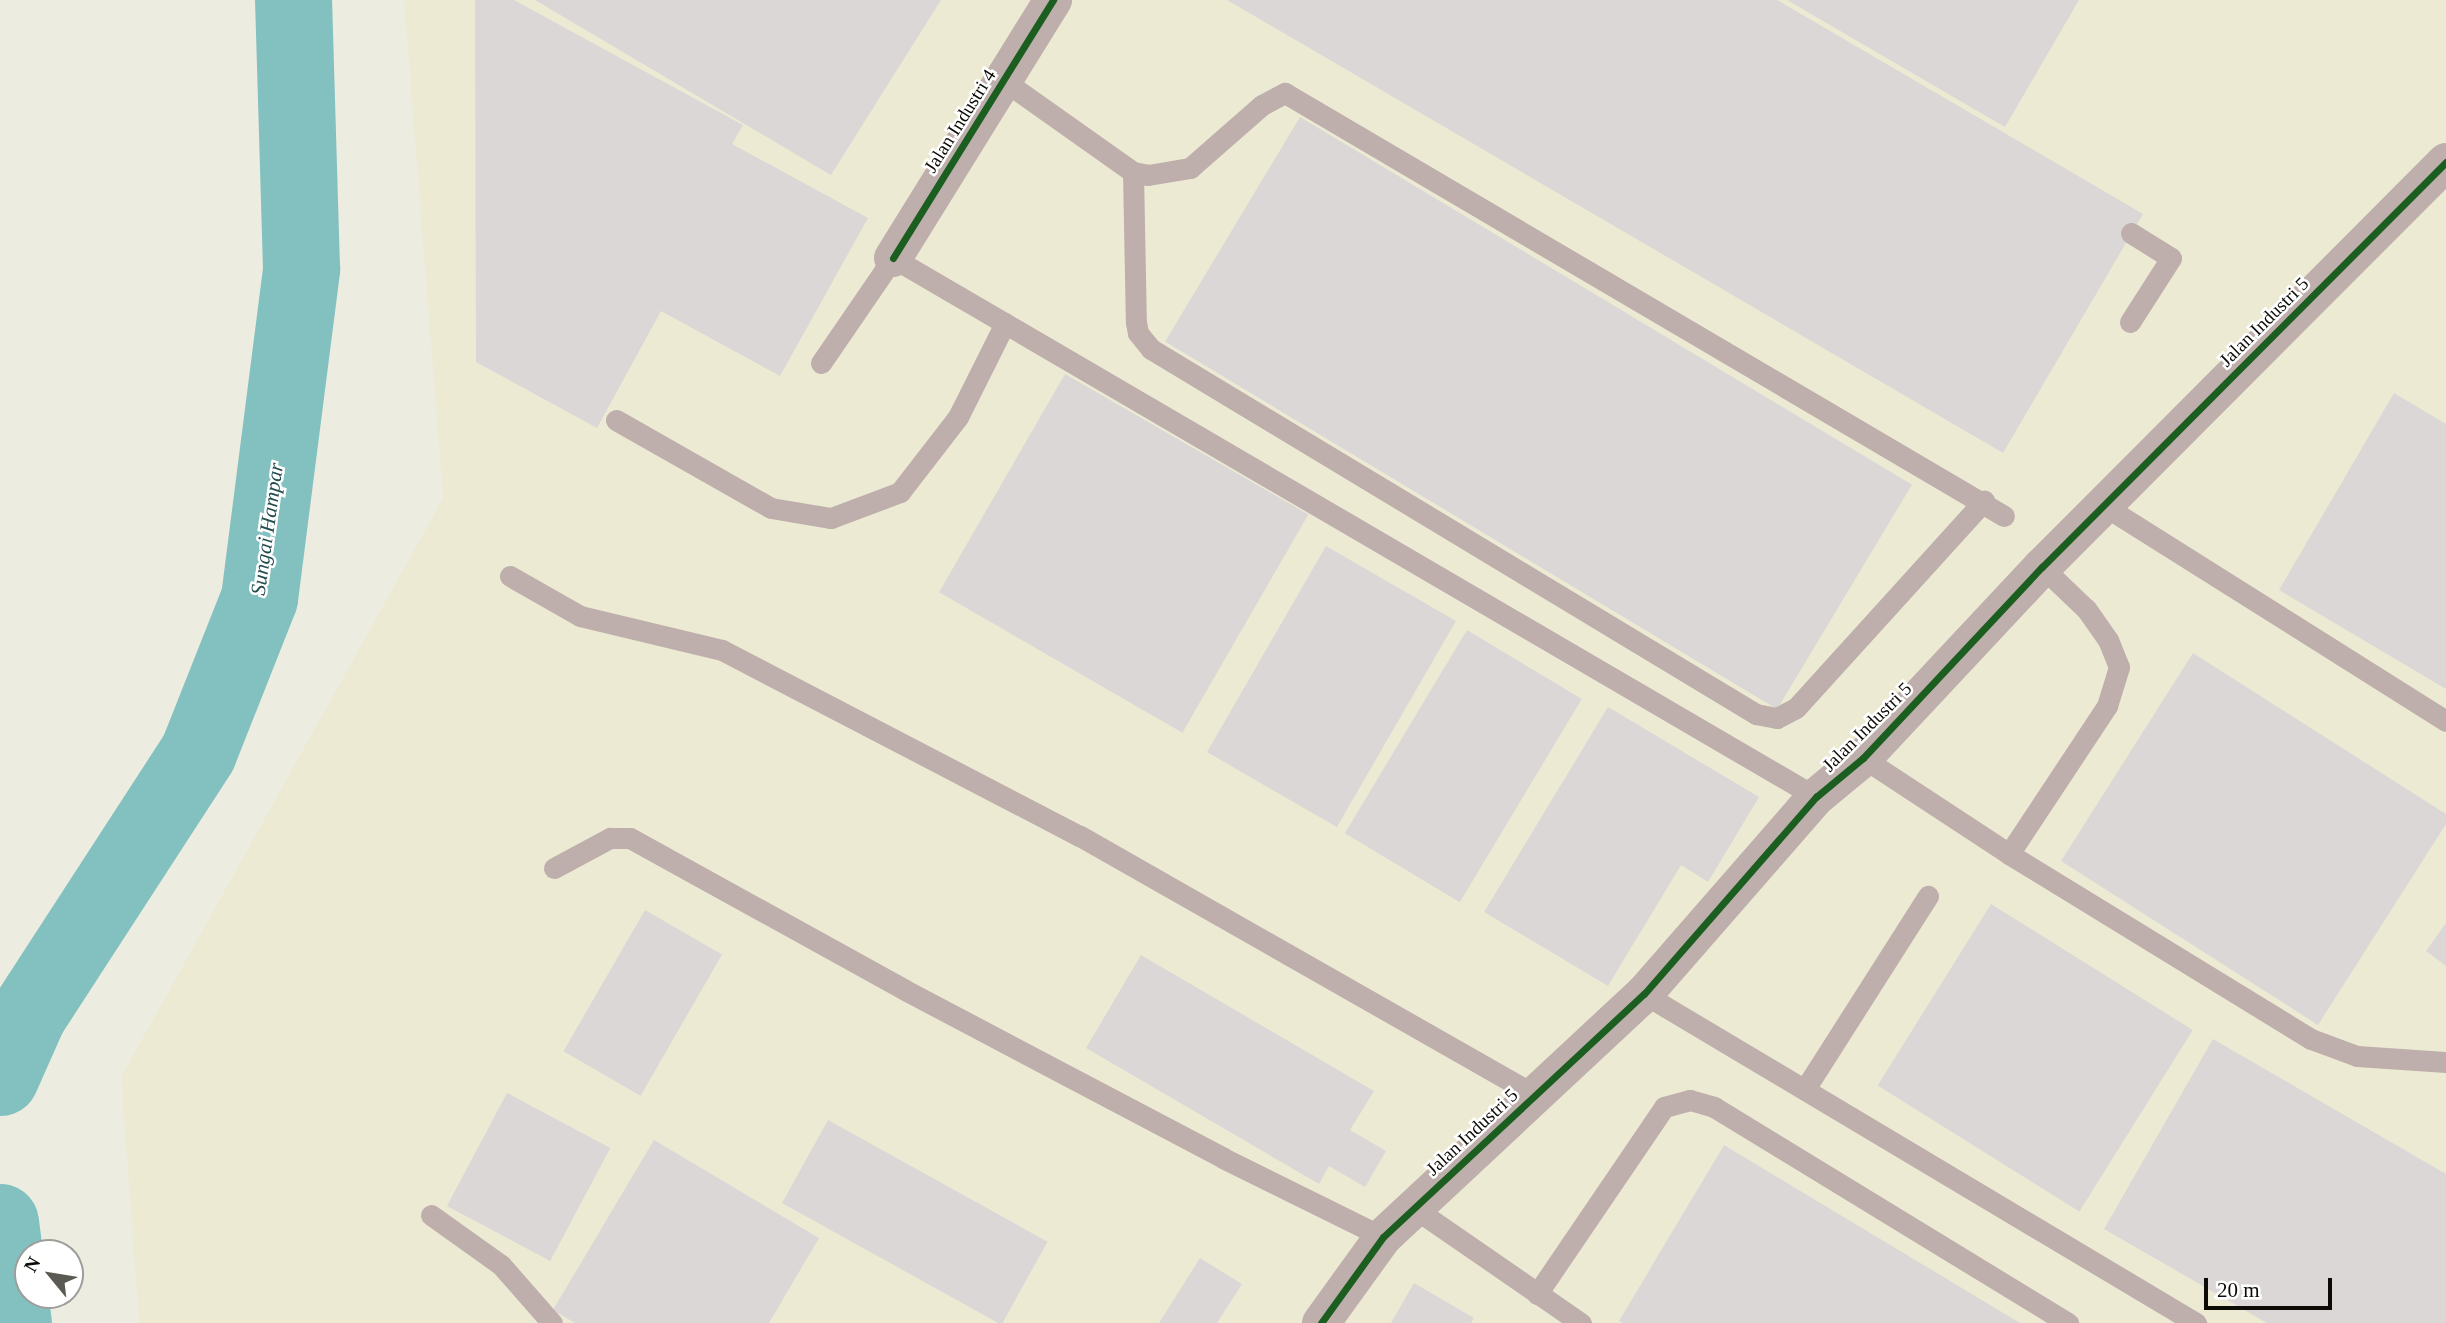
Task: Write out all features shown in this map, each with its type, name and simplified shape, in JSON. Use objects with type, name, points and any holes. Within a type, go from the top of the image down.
[{"type":"street","name":"Jalan Industri 4","points":[[894,258],[1052,0]]},
{"type":"street","name":"Jalan Industri 5","points":[[1321,1323],[1383,1237],[1644,994],[1815,797],[1863,758],[2042,567],[2446,162]]},
{"type":"lane","points":[[1003,80],[1133,172],[1149,175],[1190,167],[1262,104],[1285,93],[2004,516]]},
{"type":"lane","points":[[1133,172],[1136,323],[1138,333],[1151,349],[1756,714],[1777,718],[1796,708],[1984,502]]},
{"type":"lane","points":[[2130,322],[2172,258],[2131,233]]},
{"type":"lane","points":[[821,363],[894,258],[1815,797]]},
{"type":"lane","points":[[616,420],[771,508],[831,518],[900,492],[958,417],[1005,323]]},
{"type":"lane","points":[[2103,505],[2446,721]]},
{"type":"lane","points":[[2009,854],[2107,706],[2119,667],[2108,640],[2086,609],[2042,567]]},
{"type":"lane","points":[[510,576],[580,616],[722,650],[1080,836],[1535,1095]]},
{"type":"lane","points":[[1863,758],[2009,854],[2311,1039],[2357,1056],[2446,1062]]},
{"type":"lane","points":[[554,868],[610,838],[630,838],[905,990],[1223,1158],[1383,1237]]},
{"type":"lane","points":[[1805,1090],[1928,896]]},
{"type":"lane","points":[[1644,994],[2196,1323]]},
{"type":"lane","points":[[1537,1294],[1664,1107],[1690,1100],[1714,1107],[2068,1323]]},
{"type":"lane","points":[[1413,1208],[1581,1323]]},
{"type":"lane","points":[[431,1214],[501,1265],[552,1323]]},
{"type":"shaded area","points":[[404,0],[2446,0],[2446,1323],[139,1323],[121,1077],[443,498]]},
{"type":"building","points":[[475,0],[514,0],[743,125],[732,144],[868,218],[780,376],[661,311],[597,428],[476,362]]},
{"type":"building","points":[[535,0],[941,0],[831,175]]},
{"type":"building","points":[[1227,0],[1777,0],[2143,214],[2003,453]]},
{"type":"building","points":[[1787,0],[2079,0],[2005,127]]},
{"type":"building","points":[[1300,117],[1912,485],[1777,709],[1165,342]]},
{"type":"building","points":[[1065,374],[1308,514],[1182,733],[939,592]]},
{"type":"building","points":[[2394,393],[2446,424],[2446,689],[2279,590]]},
{"type":"building","points":[[1326,546],[1456,621],[1337,827],[1207,752]]},
{"type":"building","points":[[1467,630],[1582,699],[1460,902],[1345,833]]},
{"type":"building","points":[[2193,653],[2446,814],[2446,824],[2318,1025],[2061,861]]},
{"type":"building","points":[[1608,707],[1759,797],[1708,882],[1681,865],[1608,986],[1484,912]]},
{"type":"building","points":[[1991,904],[2193,1030],[2079,1212],[1878,1085]]},
{"type":"building","points":[[645,910],[722,954],[641,1096],[564,1051]]},
{"type":"building","points":[[2446,923],[2446,966],[2426,951]]},
{"type":"building","points":[[1141,955],[1374,1091],[1350,1130],[1386,1151],[1365,1187],[1329,1166],[1319,1184],[1086,1048]]},
{"type":"building","points":[[2213,1039],[2446,1174],[2446,1323],[2267,1323],[2104,1229]]},
{"type":"building","points":[[507,1093],[610,1148],[550,1261],[447,1206]]},
{"type":"building","points":[[828,1120],[1048,1242],[1002,1323],[998,1323],[782,1203]]},
{"type":"building","points":[[654,1140],[819,1238],[769,1323],[575,1323],[553,1310]]},
{"type":"building","points":[[1724,1145],[2020,1323],[1619,1321]]},
{"type":"building","points":[[1200,1258],[1242,1284],[1217,1323],[1159,1323]]},
{"type":"building","points":[[1414,1283],[1474,1318],[1471,1323],[1391,1323]]},
{"type":"waterway","name":"Sungai Hampar","points":[[0,1077],[28,1014],[198,752],[259,598],[301,268],[293,0]]},
{"type":"waterway","name":"Sungai Hampar","points":[[0,1222],[13,1323]]},
{"type":"cycle path","points":[[893,258],[1053,0]]},
{"type":"cycle path","points":[[1321,1323],[1383,1237],[1644,994],[1816,797],[1863,758],[2042,567],[2446,162]]}]
